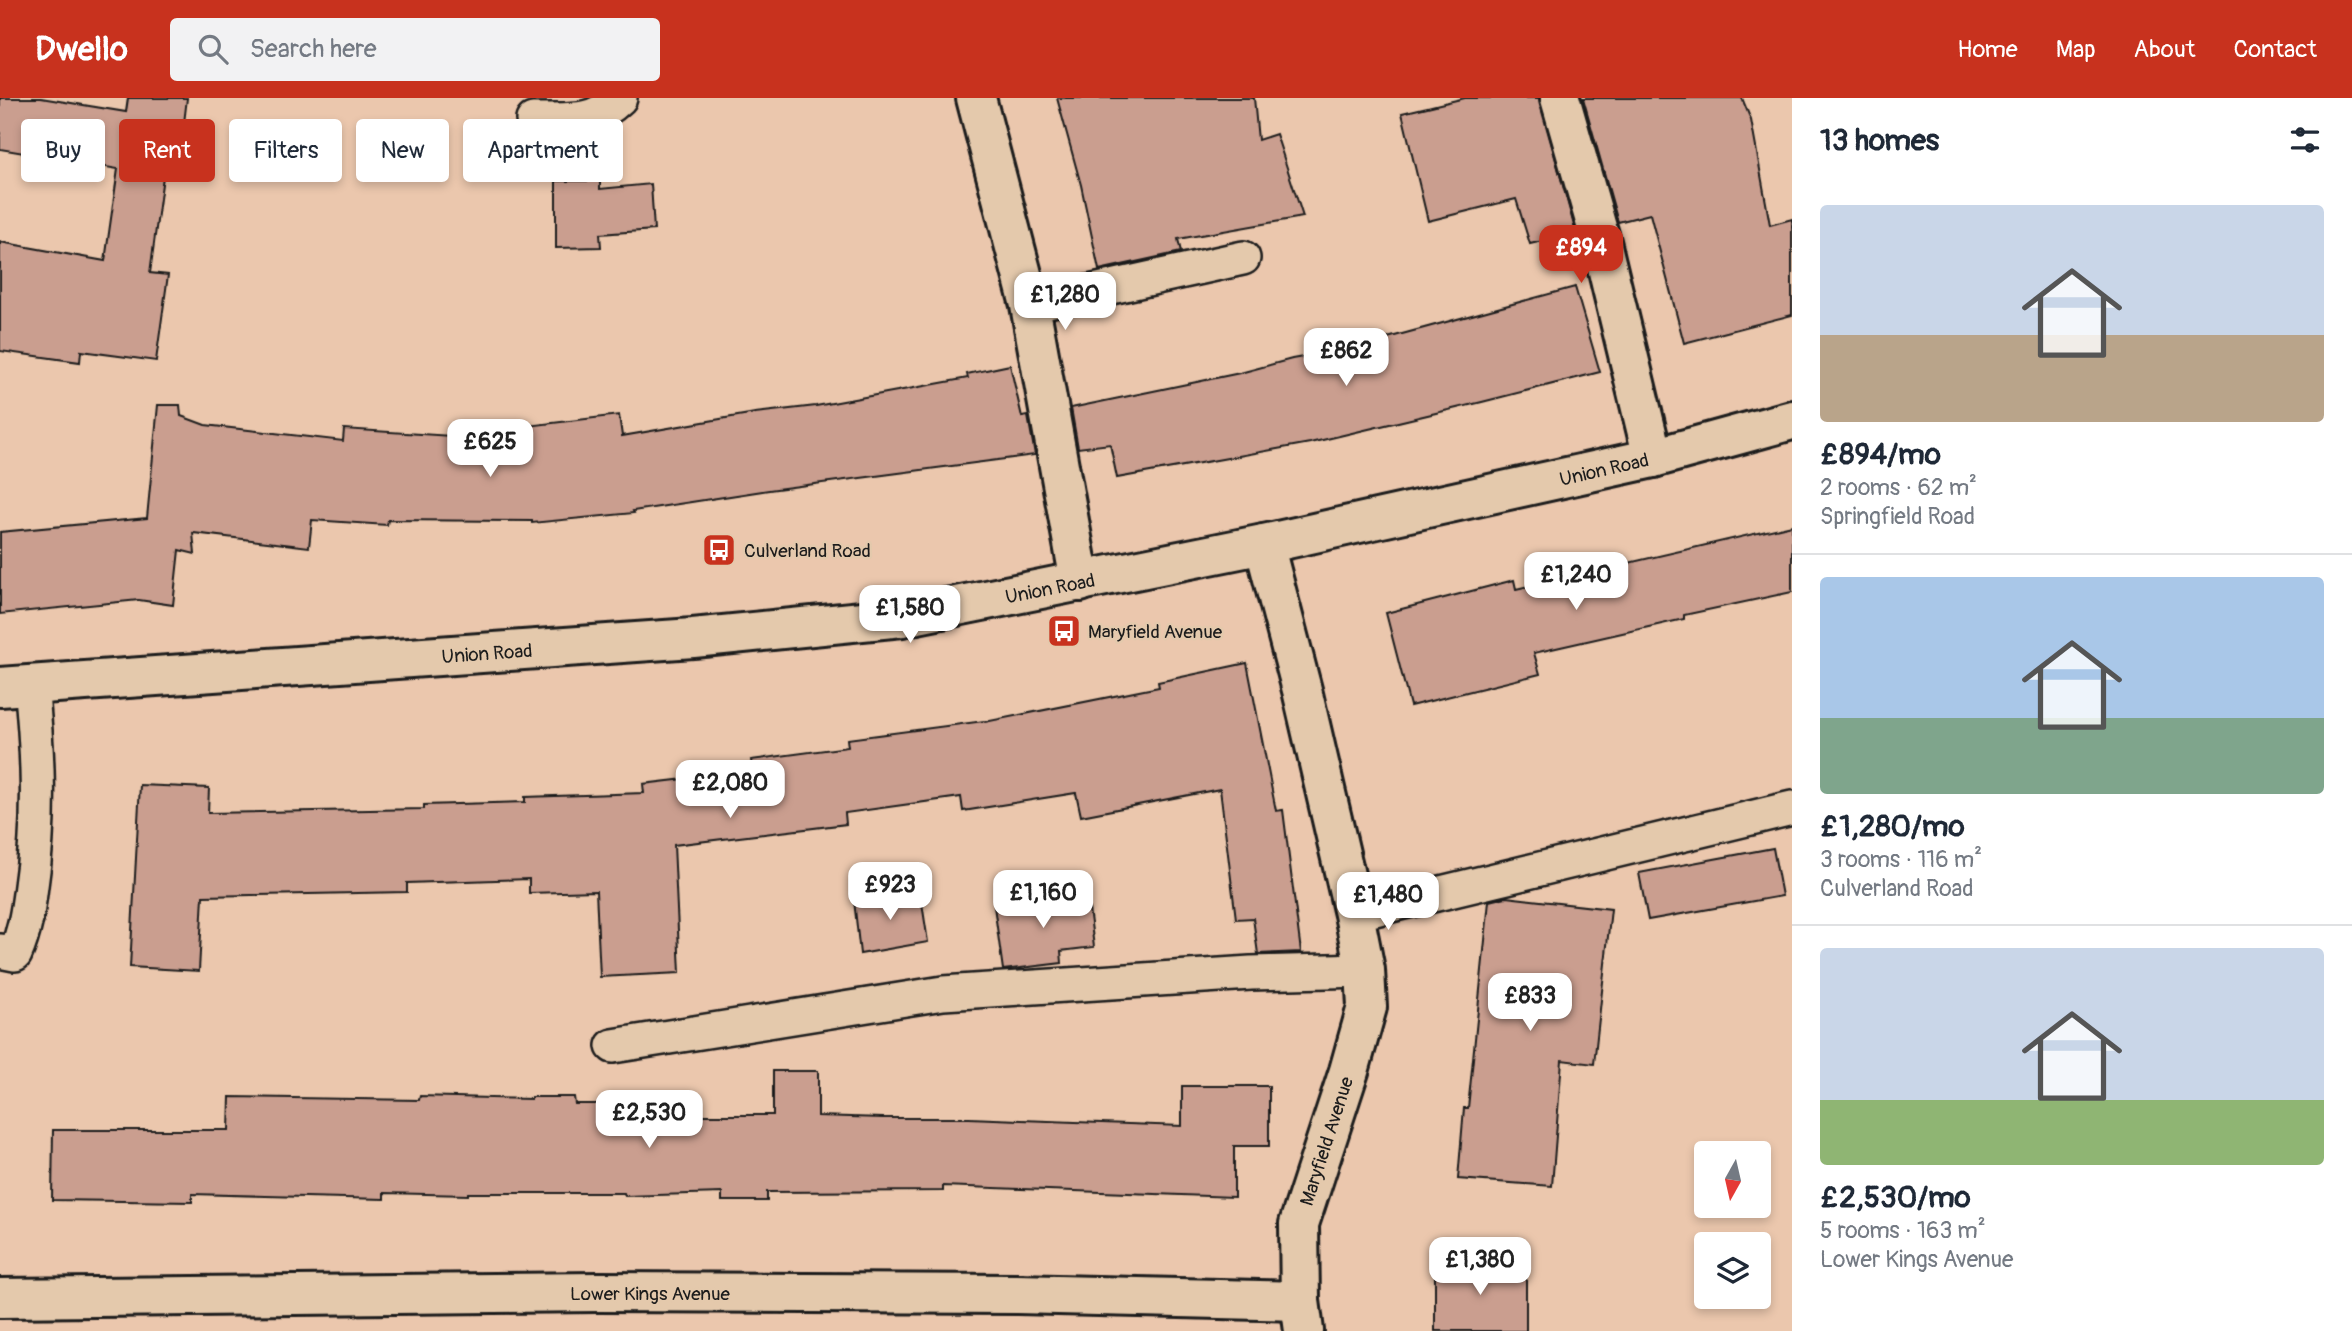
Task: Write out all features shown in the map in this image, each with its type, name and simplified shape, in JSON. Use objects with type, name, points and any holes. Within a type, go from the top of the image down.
[{"type":"street","points":[[976,98],[1030,305],[1080,582]]},
{"type":"street","points":[[1560,98],[1601,242],[1653,458]]},
{"type":"street","name":"Union Road","points":[[16,686],[693,638],[902,617],[1264,544],[1653,458],[1792,420]]},
{"type":"street","name":"Maryfield Avenue","points":[[1264,544],[1302,690],[1354,914],[1365,970],[1367,1007],[1299,1224],[1302,1316]]},
{"type":"street","name":"Lower Kings Avenue","points":[[0,1298],[598,1292],[1017,1294],[1302,1316]]},
{"type":"lane","points":[[560,119],[586,118],[605,112],[620,98]]},
{"type":"lane","points":[[1030,305],[1243,258]]},
{"type":"lane","points":[[0,951],[15,954],[25,931],[37,846],[38,751],[16,686]]},
{"type":"lane","points":[[1354,914],[1792,808]]},
{"type":"lane","points":[[613,1046],[943,993],[1251,974],[1365,970]]},
{"type":"building","points":[[0,98],[41,98],[126,112],[128,98],[187,98],[184,119],[119,119],[119,182],[162,182],[150,273],[168,275],[156,361],[81,351],[80,362],[0,351],[0,242],[105,261],[118,169],[105,167],[105,119],[21,119],[21,153],[0,149]]},
{"type":"building","points":[[1057,98],[1254,98],[1258,140],[1276,134],[1303,217],[1178,239],[1181,252],[1099,270],[1081,185]]},
{"type":"building","points":[[1465,98],[1539,98],[1576,233],[1530,244],[1516,199],[1428,221],[1402,113]]},
{"type":"building","points":[[1583,98],[1742,98],[1751,120],[1770,225],[1792,219],[1792,315],[1684,343],[1650,214],[1618,222]]},
{"type":"building","points":[[556,182],[600,182],[600,189],[651,184],[654,230],[600,234],[601,247],[556,248]]},
{"type":"building","points":[[1575,287],[1600,372],[1310,443],[1117,478],[1110,444],[1078,448],[1071,408],[1347,349]]},
{"type":"building","points":[[1010,365],[1022,417],[1028,416],[1035,455],[769,490],[633,511],[634,513],[532,523],[388,520],[387,525],[312,520],[309,547],[193,533],[195,554],[179,550],[173,605],[139,600],[0,614],[0,532],[147,518],[158,405],[180,405],[181,416],[205,425],[343,441],[344,429],[451,436],[451,426],[519,427],[619,415],[622,436],[755,413],[816,406],[968,378],[967,374]]},
{"type":"building","points":[[1792,525],[1792,592],[1684,615],[1684,619],[1534,653],[1540,674],[1410,706],[1386,613],[1514,580],[1516,589]]},
{"type":"building","points":[[1247,663],[1276,811],[1283,810],[1301,952],[1258,954],[1253,918],[1236,919],[1220,789],[1081,816],[1076,793],[963,811],[961,797],[845,813],[846,824],[674,845],[680,973],[600,977],[596,891],[529,893],[529,879],[407,883],[407,892],[203,896],[199,971],[130,967],[140,785],[209,788],[208,813],[424,809],[424,805],[525,802],[525,797],[644,793],[643,784],[753,771],[751,760],[848,747],[847,739],[985,722],[1159,687],[1158,682]]},
{"type":"building","points":[[1773,848],[1782,896],[1648,920],[1639,873]]},
{"type":"building","points":[[920,890],[928,942],[860,954],[854,900]]},
{"type":"building","points":[[1087,893],[1094,947],[1061,951],[1062,963],[1003,970],[994,906]]},
{"type":"building","points":[[1506,897],[1611,909],[1594,1064],[1562,1060],[1552,1186],[1458,1179],[1489,901]]},
{"type":"building","points":[[773,1071],[818,1071],[818,1116],[883,1118],[969,1118],[1182,1126],[1182,1086],[1269,1086],[1269,1146],[1234,1146],[1234,1197],[943,1186],[943,1191],[767,1192],[767,1201],[722,1201],[722,1193],[625,1196],[624,1193],[384,1193],[384,1199],[192,1194],[192,1202],[52,1200],[53,1130],[229,1130],[230,1097],[419,1100],[420,1096],[531,1099],[574,1097],[575,1104],[623,1104],[623,1115],[773,1115]]},
{"type":"building","points":[[1435,1263],[1526,1263],[1526,1331],[1435,1331]]},
{"type":"place","name":"Culverland Road","points":[[719,550]]},
{"type":"place","name":"Maryfield Avenue","points":[[1064,631]]}]
